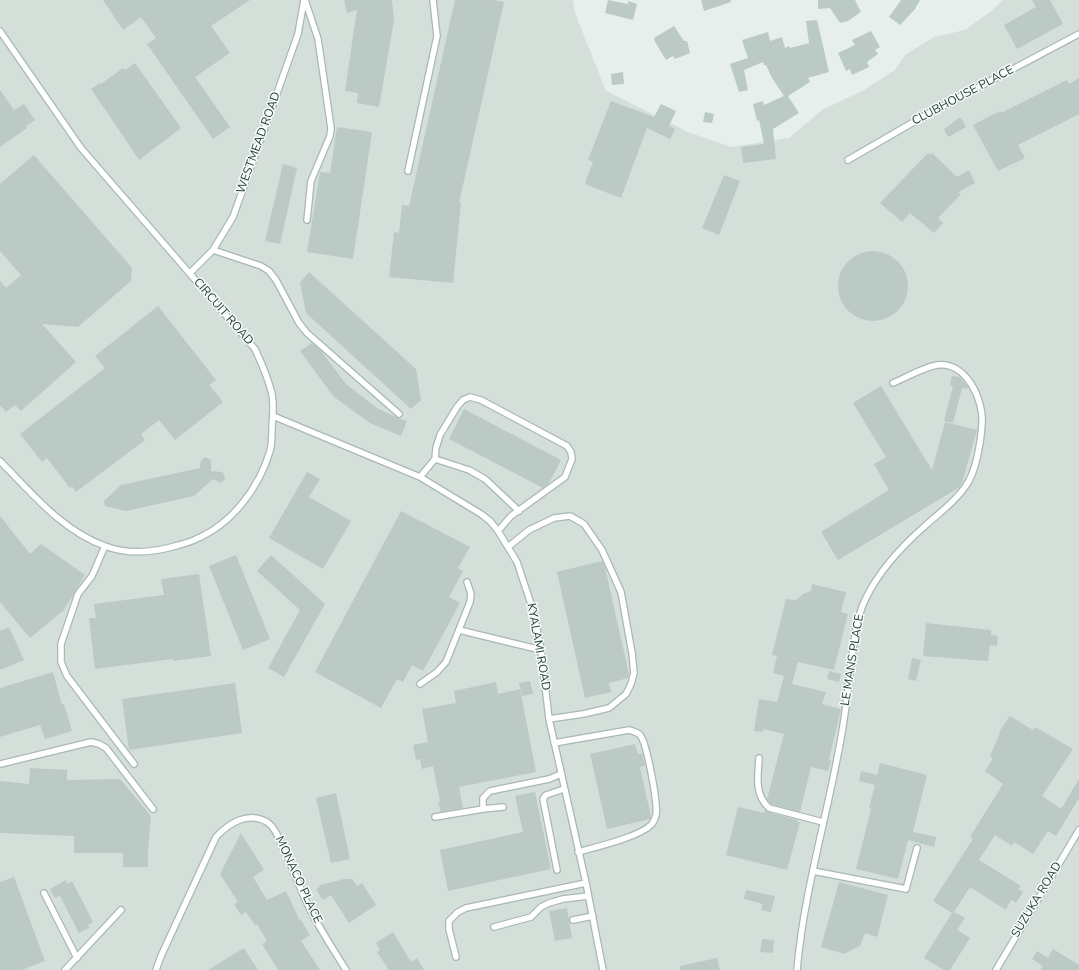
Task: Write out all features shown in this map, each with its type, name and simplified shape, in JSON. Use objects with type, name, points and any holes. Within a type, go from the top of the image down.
[{"type":"lane","points":[[304,0],[318,39],[331,128],[330,136],[311,181],[307,220]]},
{"type":"lane","name":"WESTMEAD ROAD","points":[[190,273],[214,250],[233,217],[298,34],[304,0]]},
{"type":"lane","points":[[408,172],[437,36],[433,0]]},
{"type":"lane","name":"CIRCUIT ROAD","points":[[0,31],[81,148],[255,349],[266,374],[272,395],[273,416],[270,450],[261,475],[249,495],[233,514],[217,527],[197,539],[171,547],[147,552],[119,550],[84,537],[66,525],[0,461]]},
{"type":"lane","name":"CLUBHOUSE PLACE","points":[[848,160],[924,116],[1079,34]]},
{"type":"lane","points":[[214,250],[261,266],[269,271],[276,280],[299,323],[307,333],[399,414]]},
{"type":"lane","name":"LE MANS PLACE","points":[[797,970],[813,871],[843,727],[852,649],[857,622],[865,599],[882,571],[896,553],[953,501],[965,488],[973,470],[982,424],[982,410],[970,381],[956,369],[938,365],[927,368],[893,383]]},
{"type":"lane","points":[[420,477],[435,459],[436,448],[440,435],[457,407],[464,400],[470,398],[481,400],[567,446],[571,452],[572,460],[565,476],[511,516],[498,531]]},
{"type":"lane","name":"KYALAMI ROAD","points":[[273,416],[420,477],[490,521],[517,562],[533,610],[541,650],[554,743],[586,883],[603,970]]},
{"type":"lane","points":[[435,459],[469,470],[485,479],[519,511]]},
{"type":"lane","points":[[508,547],[529,530],[554,518],[570,516],[584,524],[592,534],[602,550],[621,592],[634,673],[626,694],[610,708],[550,719]]},
{"type":"lane","points":[[105,546],[92,576],[78,594],[61,644],[62,662],[67,676],[134,764]]},
{"type":"lane","points":[[420,684],[437,672],[446,662],[470,602],[471,594],[467,582]]},
{"type":"lane","points":[[459,630],[541,650]]},
{"type":"lane","points":[[554,743],[629,730],[640,735],[644,742],[648,758],[656,809],[655,820],[651,825],[643,830],[609,844],[578,852]]},
{"type":"lane","points":[[0,764],[91,742],[99,744],[106,748],[153,808]]},
{"type":"lane","points":[[759,758],[758,787],[763,802],[769,808],[823,822]]},
{"type":"lane","points":[[483,809],[483,798],[490,791],[549,779],[561,774]]},
{"type":"lane","points":[[557,870],[543,799],[546,795],[564,789]]},
{"type":"lane","points":[[435,817],[503,807]]},
{"type":"lane","name":"MONACO PLACE","points":[[156,970],[216,837],[235,821],[248,818],[258,818],[268,823],[278,836],[313,915],[346,970]]},
{"type":"lane","name":"SUZUKA ROAD","points":[[996,970],[1079,830]]},
{"type":"lane","points":[[813,871],[906,889],[917,848]]},
{"type":"lane","points":[[456,957],[449,929],[449,921],[458,912],[466,908],[586,883]]},
{"type":"lane","points":[[44,893],[77,958]]},
{"type":"lane","points":[[494,927],[531,917],[541,907],[549,903],[563,899],[588,896]]},
{"type":"lane","points":[[65,970],[121,910]]},
{"type":"lane","points":[[573,920],[592,916]]},
{"type":"shaded area","points":[[0,0],[573,0],[575,13],[606,91],[688,132],[731,147],[789,138],[822,110],[864,90],[895,70],[905,55],[934,37],[965,30],[990,12],[1003,0],[1079,0],[1079,970],[0,970]]},
{"type":"building","points":[[103,0],[250,0],[211,26],[230,53],[195,77],[230,127],[213,139],[147,44],[156,38],[141,17],[123,30]]},
{"type":"building","points":[[344,0],[392,0],[394,20],[379,107],[357,103],[358,93],[345,91],[357,10],[347,13]]},
{"type":"building","points":[[455,0],[493,0],[504,2],[459,203],[461,203],[453,283],[389,277],[394,232],[399,233],[402,205],[409,206]]},
{"type":"building","points":[[608,0],[628,4],[628,1],[637,4],[633,20],[605,13]]},
{"type":"building","points":[[701,0],[731,0],[731,2],[704,11]]},
{"type":"building","points":[[818,0],[855,0],[861,12],[848,21],[840,23],[830,8],[818,9]]},
{"type":"building","points":[[901,0],[920,0],[915,9],[900,25],[889,17]]},
{"type":"building","points":[[1032,0],[1050,0],[1063,24],[1017,49],[1004,25],[1036,7]]},
{"type":"building","points":[[817,20],[829,72],[808,78],[810,82],[788,96],[799,113],[773,129],[776,159],[743,163],[741,147],[764,144],[759,120],[757,121],[753,104],[763,101],[764,105],[784,96],[763,62],[744,70],[748,90],[739,92],[730,64],[748,58],[742,40],[768,32],[770,41],[782,37],[785,48],[809,43],[806,21]]},
{"type":"building","points":[[674,26],[684,41],[687,41],[690,53],[675,59],[673,56],[666,60],[654,38]]},
{"type":"building","points":[[871,31],[880,47],[875,50],[878,54],[867,62],[869,67],[852,75],[850,69],[846,71],[838,53],[855,45],[852,40]]},
{"type":"building","points":[[135,63],[181,128],[139,160],[91,89],[100,83],[101,84],[123,68],[125,70]]},
{"type":"building","points":[[623,72],[624,84],[612,85],[611,74]]},
{"type":"building","points":[[1079,78],[1079,114],[1018,145],[1025,158],[998,171],[973,125],[1000,111],[1001,113],[1067,80],[1069,84]]},
{"type":"building","points":[[0,90],[14,110],[24,104],[35,120],[26,126],[27,128],[0,147]]},
{"type":"building","points":[[611,101],[654,117],[661,104],[676,111],[669,126],[675,129],[670,139],[647,128],[621,198],[585,183],[593,162],[588,160]]},
{"type":"building","points":[[705,112],[714,114],[712,123],[703,122]]},
{"type":"building","points":[[961,118],[966,127],[948,137],[944,129]]},
{"type":"building","points":[[337,127],[372,132],[353,259],[307,252],[320,172],[330,173]]},
{"type":"building","points":[[928,153],[930,155],[932,153],[957,177],[969,170],[975,183],[958,192],[961,194],[938,218],[943,223],[934,233],[910,213],[902,222],[880,203]]},
{"type":"building","points":[[34,155],[132,268],[131,281],[78,327],[42,324],[76,362],[21,411],[15,405],[6,412],[0,405],[0,281],[6,288],[21,275],[0,251],[0,184]]},
{"type":"building","points":[[283,164],[297,168],[280,244],[265,241]]},
{"type":"building","points":[[724,175],[740,181],[719,235],[702,228]]},
{"type":"building","points":[[873,251],[886,254],[898,261],[905,273],[908,286],[905,299],[898,311],[886,318],[873,321],[860,318],[848,311],[841,299],[838,286],[841,273],[848,261],[860,254]]},
{"type":"building","points":[[309,272],[416,369],[421,400],[411,409],[306,313],[300,283]]},
{"type":"building","points":[[158,306],[216,380],[209,385],[223,402],[175,440],[159,420],[141,434],[145,440],[76,492],[72,486],[70,488],[47,458],[42,462],[20,434],[105,368],[95,356]]},
{"type":"building","points":[[312,343],[321,351],[346,384],[377,408],[407,421],[401,436],[370,423],[334,397],[300,351]]},
{"type":"building","points":[[952,376],[960,377],[968,387],[967,389],[962,388],[953,423],[944,421],[953,386],[950,385]]},
{"type":"building","points":[[881,386],[932,470],[945,422],[977,430],[960,487],[838,560],[821,532],[889,490],[874,464],[886,457],[853,403]]},
{"type":"building","points":[[464,409],[561,460],[549,483],[543,488],[449,439]]},
{"type":"building","points":[[205,457],[211,460],[211,471],[222,472],[224,474],[225,479],[221,483],[213,479],[194,496],[126,511],[105,506],[104,501],[121,485],[200,468],[201,461]]},
{"type":"building","points":[[307,472],[320,479],[309,497],[351,521],[323,569],[269,538]]},
{"type":"building","points":[[401,511],[470,547],[458,568],[463,571],[449,597],[460,603],[423,671],[412,665],[403,682],[397,679],[381,708],[315,672]]},
{"type":"building","points":[[0,516],[30,554],[41,544],[85,575],[64,610],[30,638],[0,602]]},
{"type":"building","points":[[236,555],[270,639],[243,650],[209,566]]},
{"type":"building","points":[[271,555],[325,604],[284,677],[268,668],[300,610],[257,571]]},
{"type":"building","points":[[602,561],[605,567],[629,674],[628,678],[609,683],[611,692],[585,698],[557,572]]},
{"type":"building","points":[[199,574],[211,656],[173,661],[173,659],[95,669],[89,618],[96,618],[94,604],[164,595],[161,579]]},
{"type":"building","points":[[812,584],[846,592],[841,612],[848,614],[834,670],[798,662],[792,684],[826,692],[822,704],[841,709],[829,760],[831,761],[828,771],[811,767],[800,812],[771,804],[767,799],[784,734],[763,729],[763,732],[754,731],[759,699],[777,702],[784,676],[773,673],[777,656],[772,655],[786,599],[796,600],[803,594],[811,591]]},
{"type":"building","points":[[926,623],[991,630],[991,635],[998,636],[997,646],[990,645],[988,661],[923,656]]},
{"type":"building","points":[[9,627],[24,660],[0,670],[0,631]]},
{"type":"building","points":[[912,658],[921,660],[916,681],[908,679]]},
{"type":"building","points":[[829,671],[841,674],[839,682],[827,679]]},
{"type":"building","points":[[53,672],[62,705],[64,704],[72,731],[45,739],[40,725],[0,737],[0,688]]},
{"type":"building","points":[[530,681],[533,694],[522,696],[519,683]]},
{"type":"building","points":[[496,682],[498,694],[520,689],[536,772],[459,787],[463,808],[441,812],[438,802],[440,802],[433,766],[422,769],[420,759],[416,760],[413,745],[428,742],[422,709],[456,703],[454,691]]},
{"type":"building","points":[[235,683],[242,733],[129,750],[122,699]]},
{"type":"building","points":[[1010,716],[1033,730],[1035,727],[1073,749],[1042,796],[1061,809],[1079,779],[1079,798],[1056,836],[1048,831],[1033,854],[1014,842],[1012,846],[995,835],[979,860],[1021,886],[1018,889],[1023,892],[1016,903],[1011,900],[1006,910],[970,887],[954,912],[965,918],[957,930],[970,938],[950,970],[944,970],[924,958],[952,913],[933,901],[973,839],[970,837],[1003,784],[985,771],[993,758],[990,756],[1000,733],[999,732]]},
{"type":"building","points":[[635,744],[638,754],[642,753],[645,766],[640,767],[651,817],[650,819],[607,829],[590,754]]},
{"type":"building","points":[[880,763],[927,775],[913,832],[936,837],[934,847],[908,840],[898,879],[856,869],[871,809],[869,808],[875,785],[859,781],[861,771],[877,775]]},
{"type":"building","points":[[30,768],[67,770],[67,780],[120,779],[151,816],[148,867],[123,867],[123,853],[74,853],[74,836],[0,833],[0,781],[29,784]]},
{"type":"building","points":[[535,792],[551,869],[448,891],[440,850],[523,832],[515,796]]},
{"type":"building","points":[[336,793],[350,859],[331,863],[316,798]]},
{"type":"building","points":[[738,807],[764,813],[765,810],[800,822],[787,870],[726,855]]},
{"type":"building","points":[[241,833],[264,870],[253,877],[267,900],[286,891],[300,921],[301,920],[310,935],[301,941],[320,970],[278,970],[262,944],[267,941],[257,924],[255,925],[246,912],[241,915],[234,904],[238,902],[220,874]]},
{"type":"building","points":[[14,877],[45,961],[22,970],[0,970],[0,882]]},
{"type":"building","points":[[344,879],[352,879],[357,886],[362,883],[376,905],[349,923],[331,895],[323,900],[316,890],[321,885]]},
{"type":"building","points":[[66,880],[67,884],[72,881],[93,922],[88,925],[89,928],[79,933],[60,896],[55,898],[50,889]]},
{"type":"building","points":[[839,882],[888,895],[877,937],[865,933],[860,946],[844,954],[821,947]]},
{"type":"building","points":[[746,890],[775,896],[771,912],[761,910],[763,904],[744,899]]},
{"type":"building","points":[[567,908],[572,938],[555,941],[549,911]]},
{"type":"building","points":[[393,932],[411,962],[417,958],[424,970],[389,970],[377,952],[380,950],[376,943]]},
{"type":"building","points":[[762,939],[774,940],[773,953],[760,952]]},
{"type":"building","points":[[244,948],[258,970],[208,970]]},
{"type":"building","points":[[1053,949],[1079,965],[1079,970],[1040,970],[1043,966],[1032,959],[1037,951],[1048,958]]},
{"type":"building","points":[[717,958],[720,970],[680,970],[680,966]]}]
